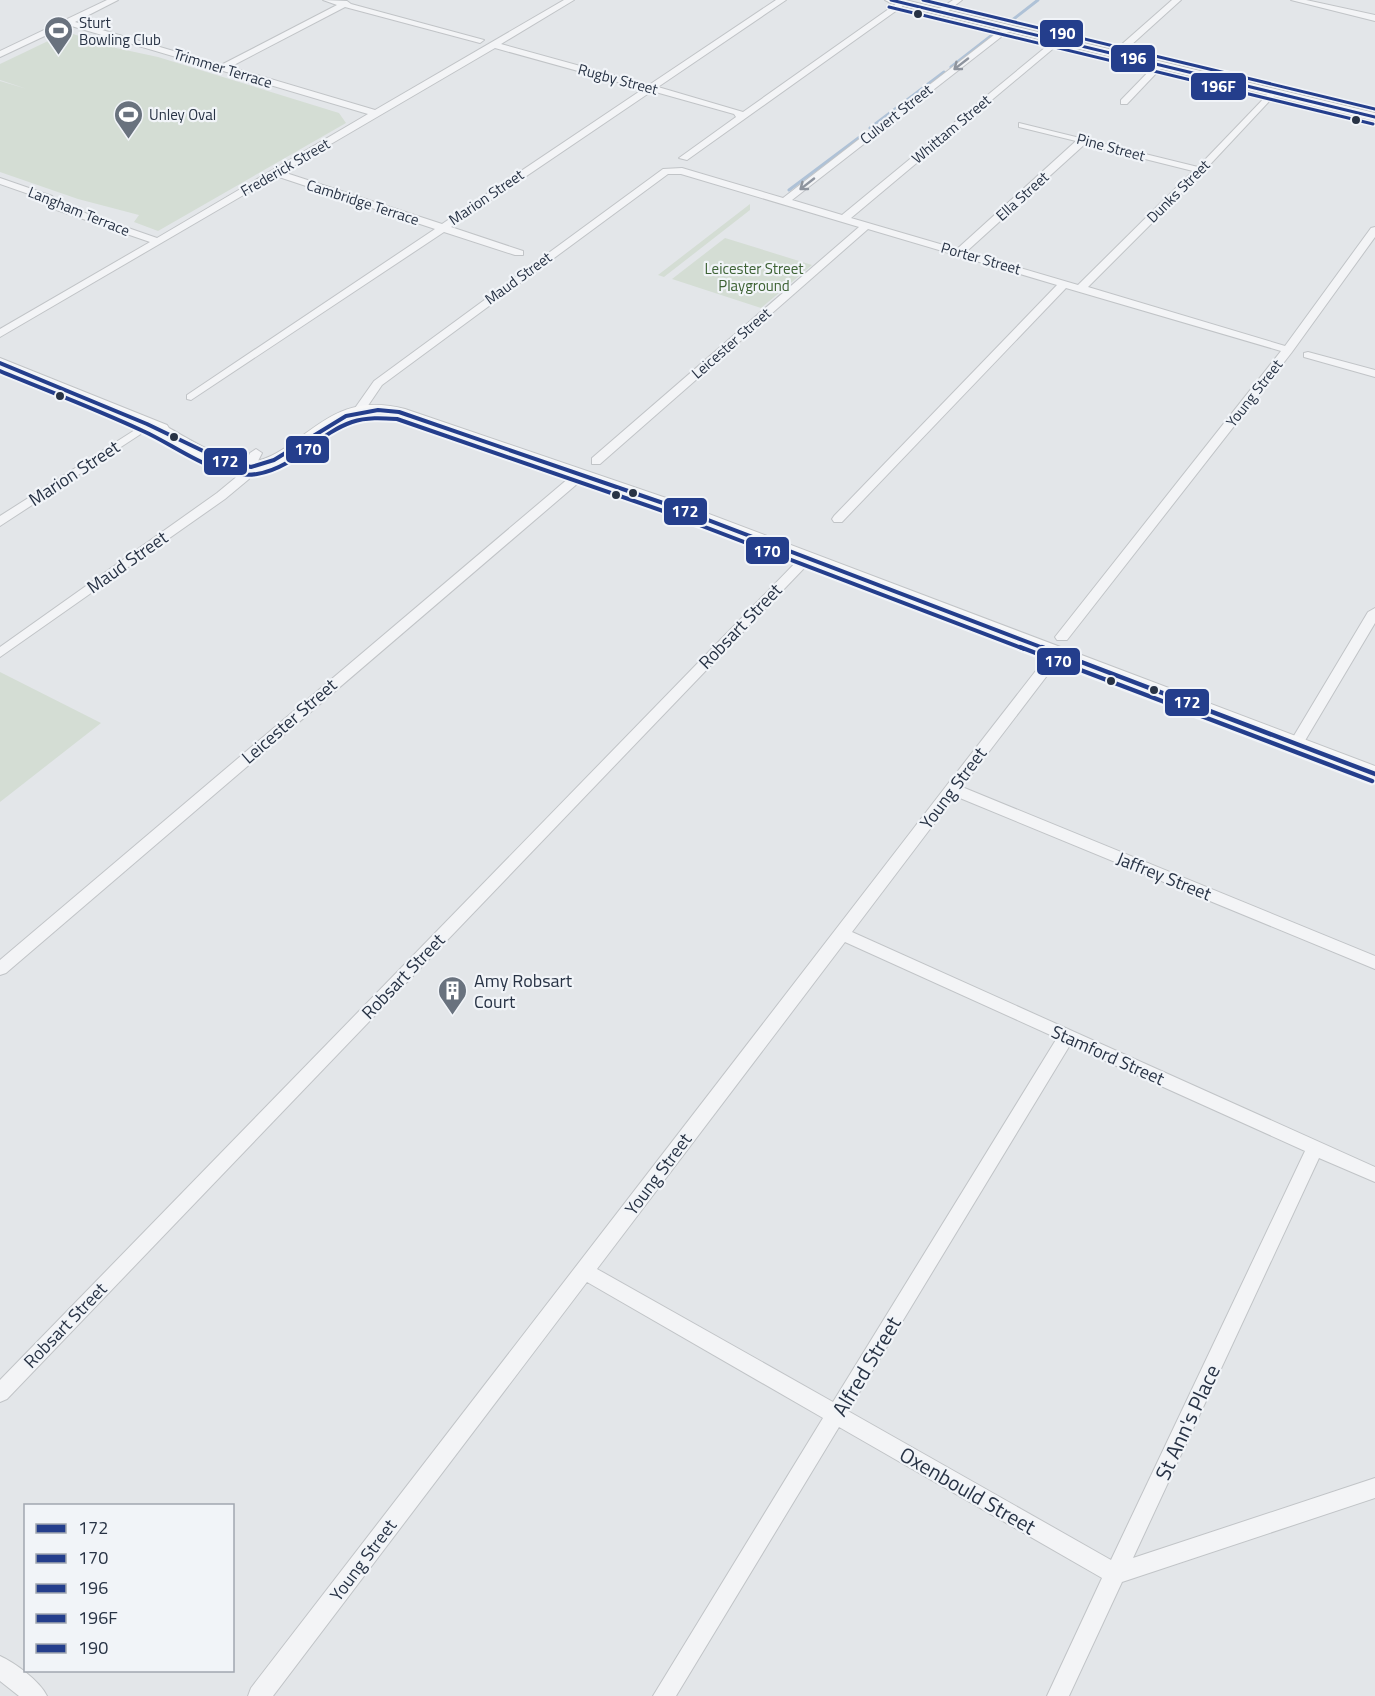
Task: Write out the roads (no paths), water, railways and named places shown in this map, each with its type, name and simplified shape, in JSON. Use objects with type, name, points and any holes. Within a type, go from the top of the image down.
[{"type":"street","points":[[0,54],[114,0]]},
{"type":"street","points":[[327,0],[480,40]]},
{"type":"street","points":[[222,68],[352,0]]},
{"type":"street","name":"Frederick Street","points":[[0,334],[570,0]]},
{"type":"street","name":"Marion Street","points":[[190,397],[782,0]]},
{"type":"street","points":[[941,12],[958,0]]},
{"type":"street","points":[[1116,54],[1177,0]]},
{"type":"street","points":[[1295,0],[1375,18]]},
{"type":"street","points":[[684,158],[754,109],[897,1],[1375,117]]},
{"type":"street","name":"Trimmer Terrace","points":[[68,22],[377,114]]},
{"type":"street","name":"Culvert Street","points":[[785,201],[1007,28]]},
{"type":"street","name":"Whittam Street","points":[[844,218],[1058,40]]},
{"type":"street","name":"Rugby Street","points":[[494,45],[737,112],[741,116]]},
{"type":"street","points":[[1124,102],[1160,65]]},
{"type":"street","name":"Dunks Street","points":[[1081,288],[1200,170],[1273,92]]},
{"type":"street","name":"Pine Street","points":[[1022,125],[1200,170]]},
{"type":"street","name":"Ella Street","points":[[960,252],[1083,140]]},
{"type":"street","name":"Maud Street","points":[[0,653],[221,496],[245,476],[252,460],[267,464],[283,456],[336,417],[365,402],[378,383],[666,171],[673,171]]},
{"type":"street","name":"Porter Street","points":[[673,171],[844,218],[1288,350]]},
{"type":"street","name":"Cambridge Terrace","points":[[276,173],[519,253]]},
{"type":"street","name":"Langham Terrace","points":[[0,182],[49,198],[55,206],[157,241]]},
{"type":"street","name":"Leicester Street","points":[[596,461],[867,225]]},
{"type":"street","name":"Young Street","points":[[259,1696],[1060,645],[1288,350],[1375,230]]},
{"type":"street","points":[[838,519],[1065,283]]},
{"type":"street","points":[[1308,355],[1375,374]]},
{"type":"street","points":[[0,363],[148,424],[213,456],[252,460]]},
{"type":"street","points":[[365,402],[460,432],[580,476],[666,504],[806,559],[1060,645],[1296,744],[1375,774]]},
{"type":"street","name":"Marion Street","points":[[0,522],[148,424]]},
{"type":"street","name":"Leicester Street","points":[[0,969],[580,476]]},
{"type":"street","name":"Robsart Street","points":[[0,1393],[806,559]]},
{"type":"street","points":[[1296,744],[1375,612]]},
{"type":"street","name":"Jaffrey Street","points":[[952,789],[1375,963]]},
{"type":"street","name":"Stamford Street","points":[[842,934],[1375,1175]]},
{"type":"street","name":"Alfred Street","points":[[664,1696],[1067,1036]]},
{"type":"street","name":"St Ann's Place","points":[[1058,1696],[1315,1148]]},
{"type":"street","name":"Oxenbould Street","points":[[584,1271],[1115,1574]]},
{"type":"street","points":[[1115,1574],[1375,1488]]},
{"type":"street","points":[[0,1667],[36,1696]]},
{"type":"waterway","points":[[1011,21],[1038,0]]},
{"type":"waterway","points":[[951,67],[996,32]]},
{"type":"waterway","points":[[870,128],[944,72]]},
{"type":"waterway","points":[[789,190],[861,136]]},
{"type":"place","name":"Sturt Bowling Club","points":[[58,56]]},
{"type":"place","name":"Unley Oval","points":[[128,140]]},
{"type":"place","name":"Amy Robsart Court","points":[[453,1016]]},
{"type":"park label","name":"Leicester Street Playground","points":[[754,276]]}]
